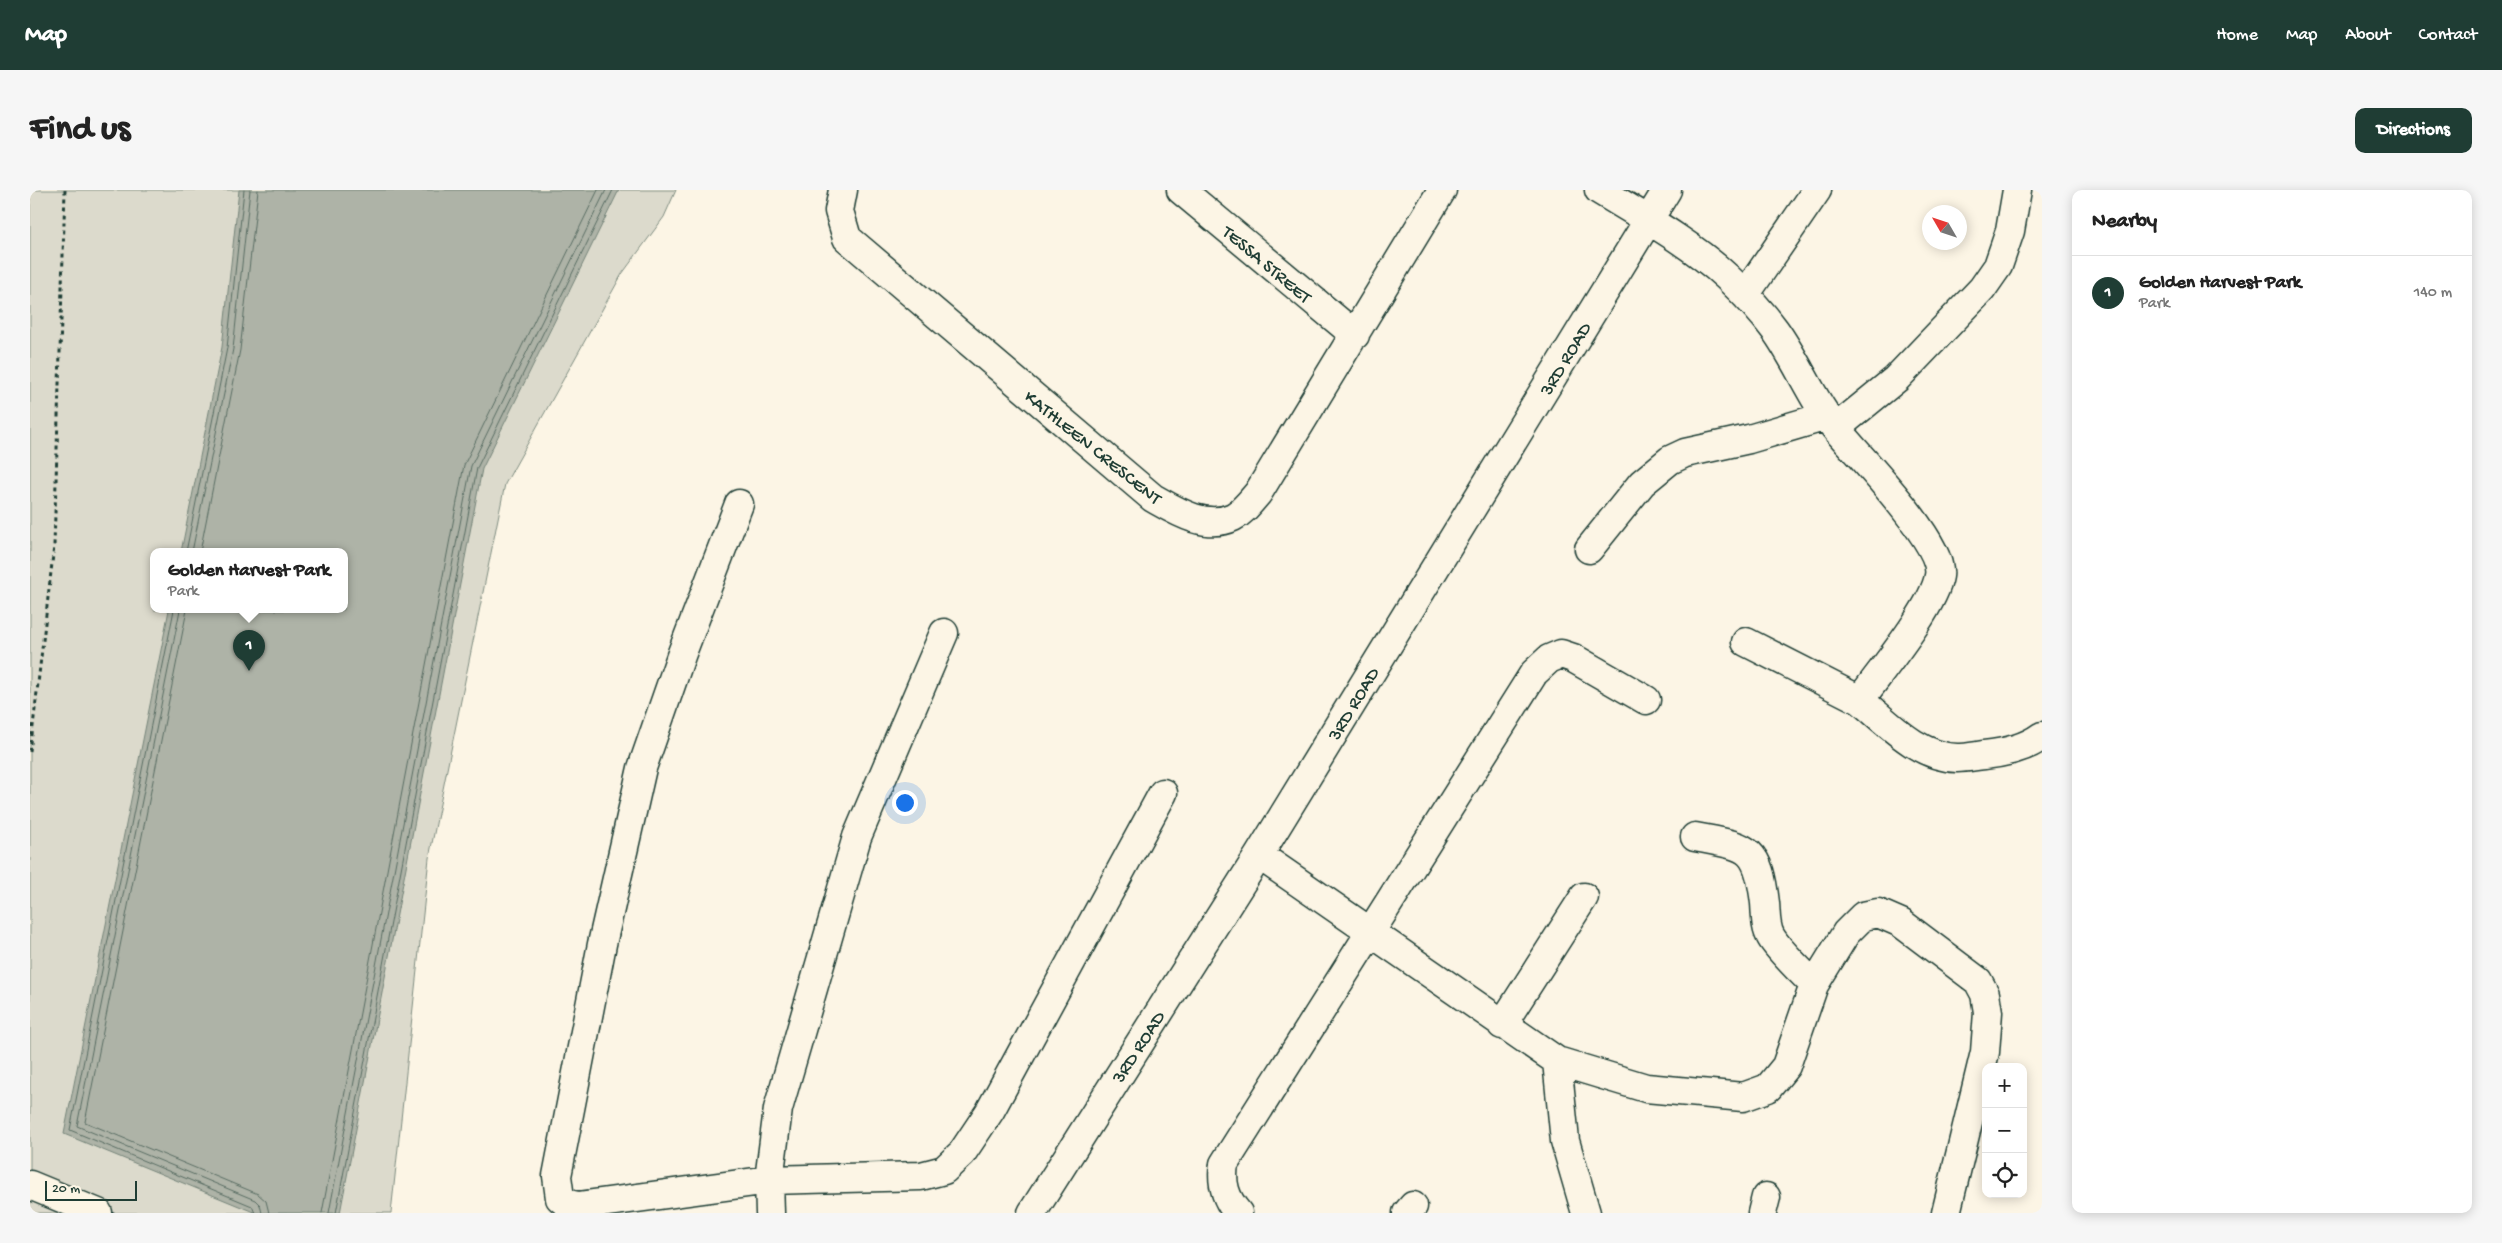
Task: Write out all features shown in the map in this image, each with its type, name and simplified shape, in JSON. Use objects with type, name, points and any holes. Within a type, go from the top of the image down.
[{"type":"street","name":"KATHLEEN CRESCENT","points":[[843,190],[839,212],[847,238],[1153,498],[1185,516],[1204,520],[1233,517],[1245,508],[1258,493],[1442,190]]},
{"type":"street","name":"TESSA STREET","points":[[1181,190],[1355,335]]},
{"type":"street","points":[[1599,190],[1648,220],[1709,262],[1746,295],[1775,330],[1831,422],[1905,508],[1926,538],[1938,561],[1940,576],[1928,604],[1860,700]]},
{"type":"street","name":"3RD ROAD","points":[[1032,1213],[1259,855],[1667,190]]},
{"type":"street","points":[[1746,295],[1817,190]]},
{"type":"street","points":[[1589,548],[1642,483],[1670,460],[1685,453],[1831,422],[1896,379],[1982,289],[1998,266],[2010,230],[2017,190]]},
{"type":"street","points":[[739,504],[682,653],[642,768],[602,944],[560,1157],[557,1186],[560,1198],[568,1204],[578,1206],[769,1180],[921,1176],[944,1170],[962,1153],[990,1111],[1163,793]]},
{"type":"street","points":[[770,1213],[769,1180],[778,1109],[857,837],[944,633]]},
{"type":"street","points":[[1746,642],[1860,700],[1907,740],[1928,752],[1956,758],[2000,754],[2035,741],[2042,736]]},
{"type":"street","points":[[1238,1213],[1227,1198],[1221,1182],[1224,1164],[1534,673],[1549,659],[1561,654],[1573,658],[1646,700]]},
{"type":"street","points":[[1696,837],[1740,846],[1750,854],[1758,865],[1771,937],[1814,986]]},
{"type":"street","points":[[1259,855],[1502,1025],[1557,1061],[1646,1088],[1743,1096],[1768,1088],[1786,1066],[1814,986],[1846,933],[1863,916],[1878,913],[1901,923],[1978,981],[1985,994],[1988,1012],[1985,1052],[1946,1213]]},
{"type":"street","points":[[1502,1025],[1584,897]]},
{"type":"street","points":[[1557,1061],[1564,1141],[1586,1213]]},
{"type":"street","points":[[30,1185],[98,1213]]},
{"type":"path","points":[[30,752],[54,546],[65,190]]},
{"type":"shaded area","points":[[30,190],[676,190],[664,217],[622,274],[505,484],[429,858],[391,1213],[30,1213]]},
{"type":"water","points":[[239,190],[619,190],[482,469],[340,1213],[256,1213],[64,1134],[168,613],[348,613],[348,548],[182,548],[222,347]]},
{"type":"place","name":"Golden Harvest Park","points":[[249,671]]}]
